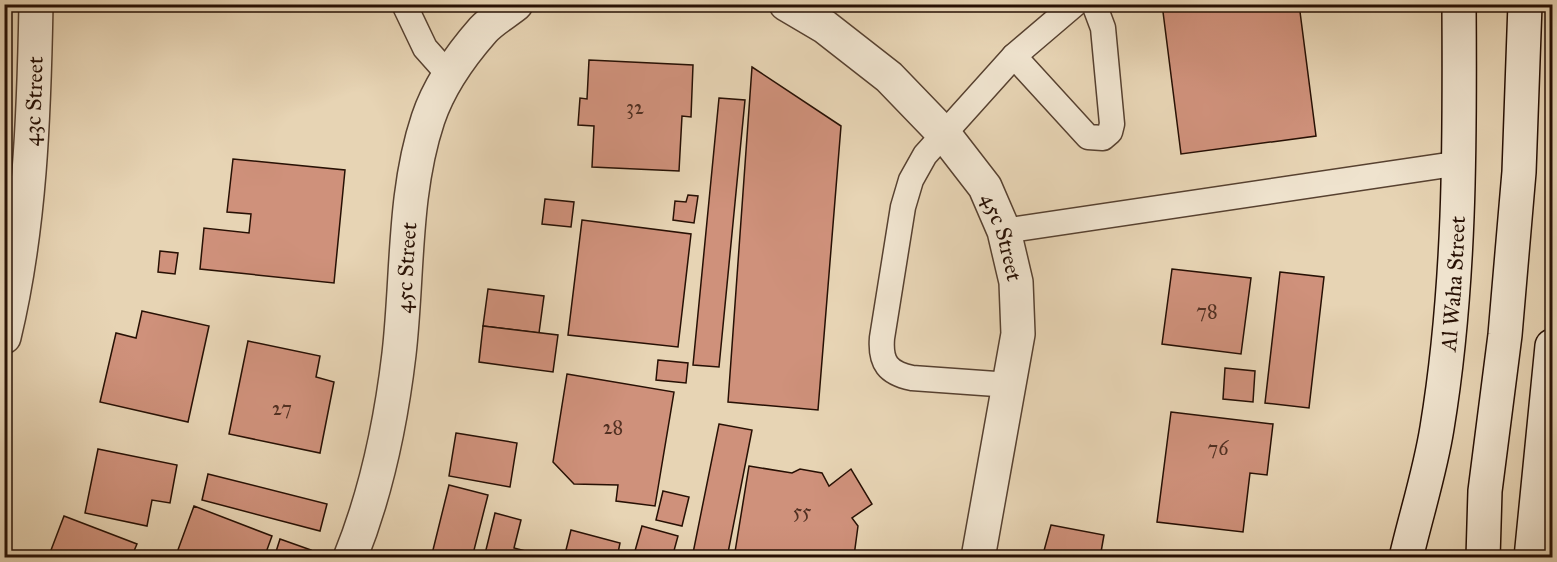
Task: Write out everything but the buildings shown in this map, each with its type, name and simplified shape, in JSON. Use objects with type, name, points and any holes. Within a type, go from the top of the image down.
[{"type":"street","name":"43c Street","points":[[4,338],[23,233],[31,151],[36,4]]},
{"type":"street","name":"45c Street","points":[[350,558],[369,499],[387,427],[399,353],[414,180],[428,118],[449,75],[485,28],[516,4]]},
{"type":"street","name":"45c Street","points":[[786,4],[825,27],[889,77],[944,134],[986,187],[1004,231],[1016,282],[1018,334],[978,558]]},
{"type":"street","name":"Al Waha Street","points":[[1406,558],[1437,429],[1457,236],[1461,163],[1459,4]]},
{"type":"street","points":[[1483,558],[1481,542],[1485,491],[1505,335],[1519,172],[1525,4]]},
{"type":"street","points":[[1531,558],[1552,346]]},
{"type":"lane","points":[[404,4],[425,48],[449,75]]},
{"type":"lane","points":[[1010,386],[898,375],[886,366],[881,352],[906,198],[911,180],[926,155],[944,134],[1014,56],[1075,4]]},
{"type":"lane","points":[[1014,56],[1088,136],[1103,138],[1110,132],[1112,124],[1103,28],[1094,4]]},
{"type":"lane","points":[[1004,231],[1461,163]]}]
